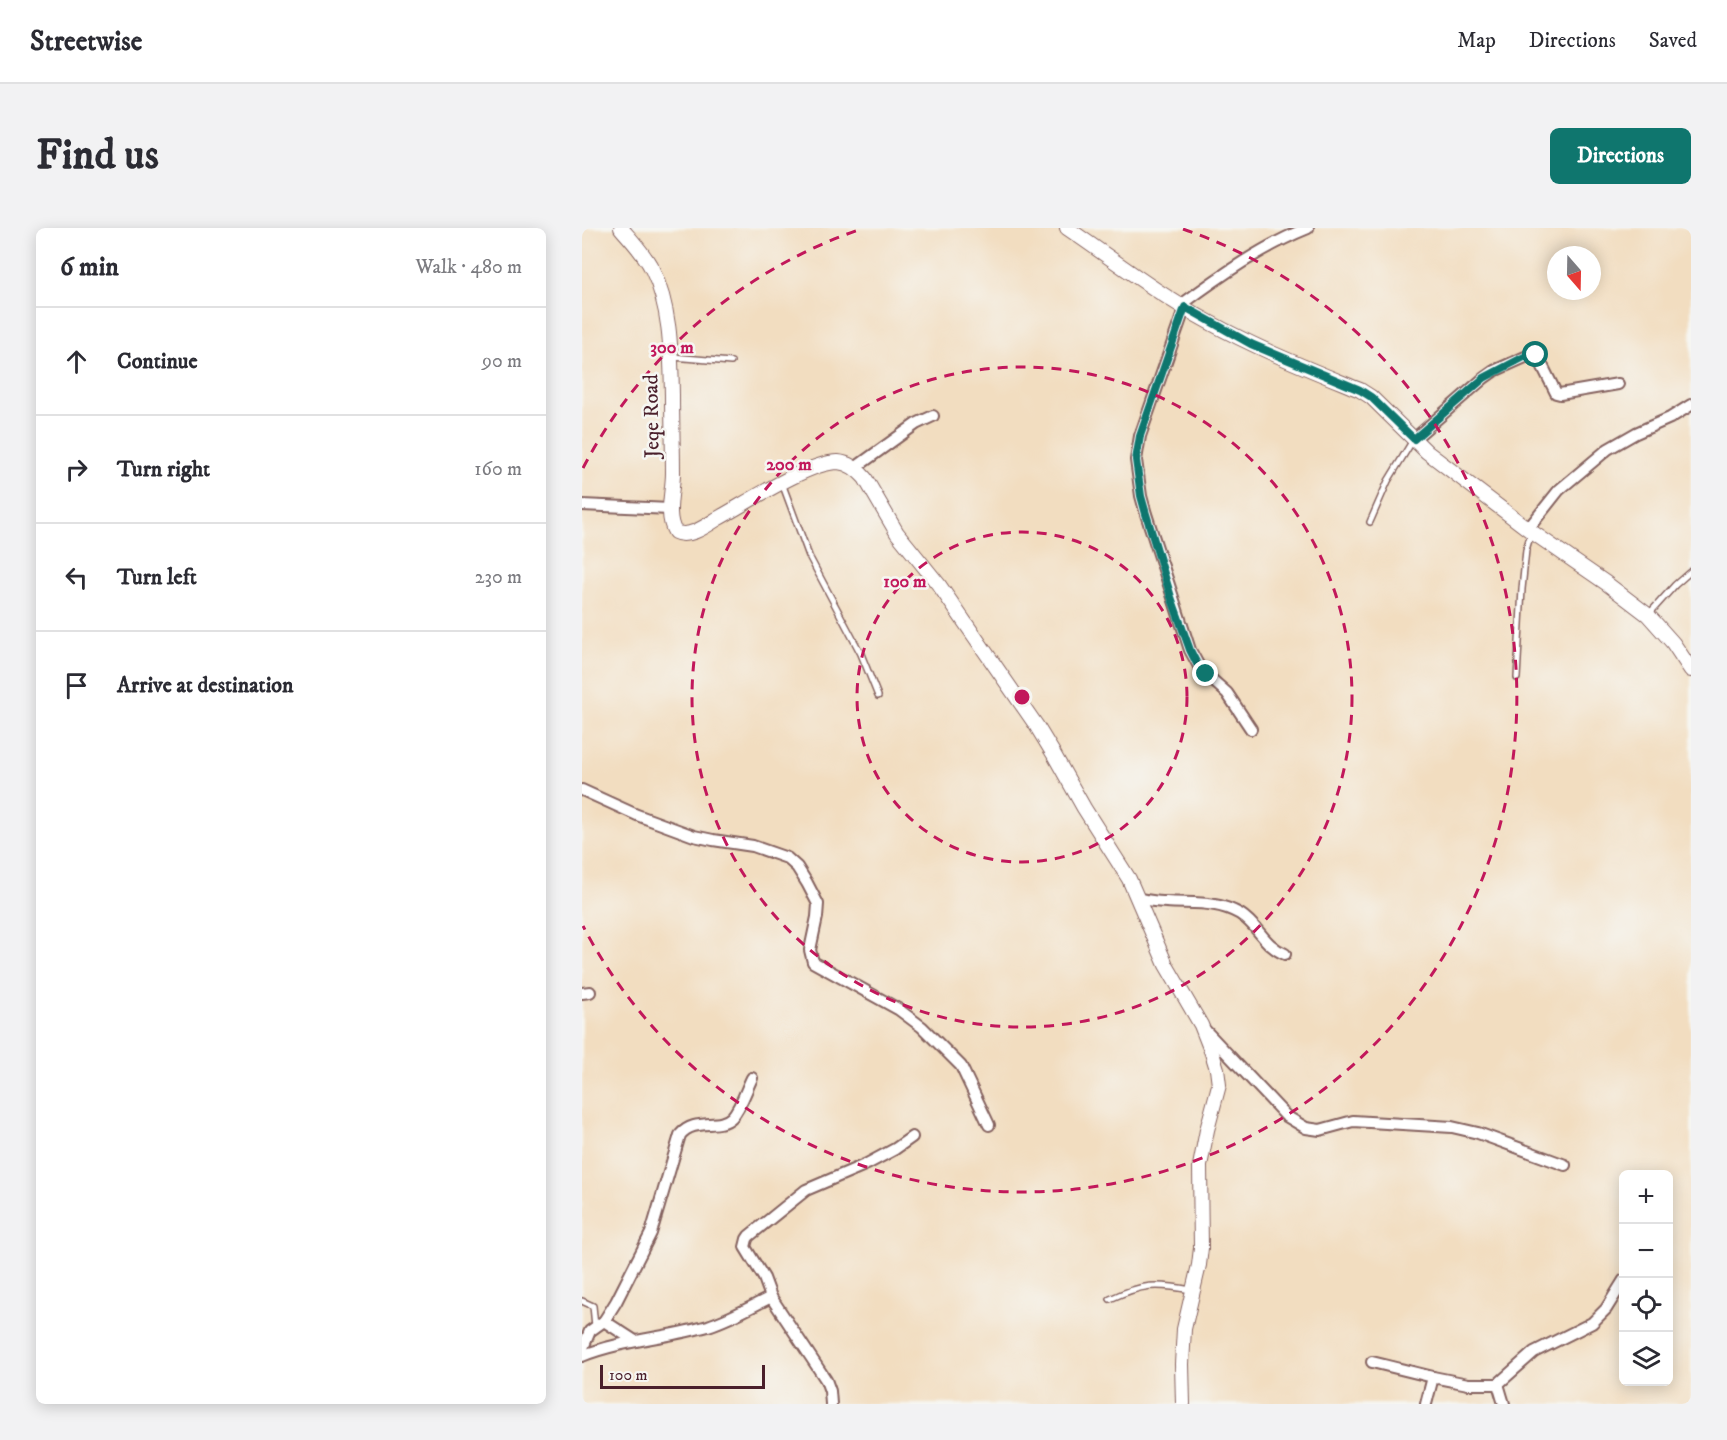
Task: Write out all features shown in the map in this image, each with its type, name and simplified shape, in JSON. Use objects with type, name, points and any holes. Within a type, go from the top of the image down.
[{"type":"street","name":"Jeqe Road","points":[[621,228],[644,256],[657,281],[666,311],[671,357],[673,476],[670,509]]},
{"type":"street","points":[[1067,228],[1183,306],[1251,344],[1360,390],[1371,397],[1427,452],[1648,615],[1686,653],[1691,670]]},
{"type":"street","points":[[1251,729],[1227,693],[1201,670],[1190,650],[1148,523],[1136,460],[1140,436],[1183,306],[1214,281],[1244,262],[1308,228]]},
{"type":"street","points":[[1414,439],[1484,378],[1532,354],[1539,359],[1556,393],[1618,384]]},
{"type":"street","points":[[1530,530],[1559,490],[1608,449],[1691,405]]},
{"type":"street","points":[[855,468],[916,424],[933,416]]},
{"type":"street","points":[[582,506],[670,509],[674,531],[684,534],[706,526],[810,469],[824,464],[842,463],[855,468],[865,478],[897,533],[939,585],[1036,725],[1084,808],[1129,879],[1166,965],[1201,1025],[1219,1077],[1200,1166],[1201,1248],[1183,1345],[1183,1404]]},
{"type":"street","points":[[582,790],[636,815],[694,836],[759,847],[779,854],[792,862],[807,882],[818,904],[810,950],[813,962],[820,968],[898,1009],[922,1027],[961,1066],[989,1125]]},
{"type":"street","points":[[1138,899],[1207,903],[1228,909],[1248,921],[1268,944],[1285,954]]},
{"type":"street","points":[[1201,1025],[1286,1116],[1306,1128],[1320,1130],[1353,1121],[1452,1127],[1478,1133],[1565,1165]]},
{"type":"street","points":[[582,1350],[588,1334],[600,1324],[616,1302],[654,1227],[680,1135],[690,1127],[729,1119],[736,1111],[752,1078]]},
{"type":"street","points":[[831,1404],[826,1380],[771,1297],[764,1278],[745,1247],[747,1239],[806,1190],[874,1160],[912,1137]]},
{"type":"street","points":[[1372,1362],[1468,1384],[1498,1384],[1534,1352],[1592,1323],[1606,1309],[1619,1287]]},
{"type":"street","points":[[582,1356],[609,1347],[709,1325],[771,1297]]},
{"type":"street","points":[[600,1324],[635,1341]]},
{"type":"street","points":[[1426,1404],[1433,1377]]},
{"type":"street","points":[[1498,1384],[1504,1404]]},
{"type":"lane","points":[[671,357],[731,362]]},
{"type":"lane","points":[[1371,522],[1388,481],[1414,439]]},
{"type":"lane","points":[[782,483],[812,564],[861,654],[878,696]]},
{"type":"lane","points":[[1516,678],[1522,589],[1530,530]]},
{"type":"lane","points":[[1648,615],[1691,571]]},
{"type":"lane","points":[[1110,1299],[1128,1291],[1157,1285],[1192,1290]]},
{"type":"lane","points":[[582,1300],[593,1306],[600,1324]]},
{"type":"route","points":[[1206,674],[1199,668],[1193,657],[1171,597],[1141,496],[1136,460],[1140,436],[1185,307],[1251,344],[1360,390],[1371,397],[1414,439],[1484,378],[1526,356],[1536,355]]}]
